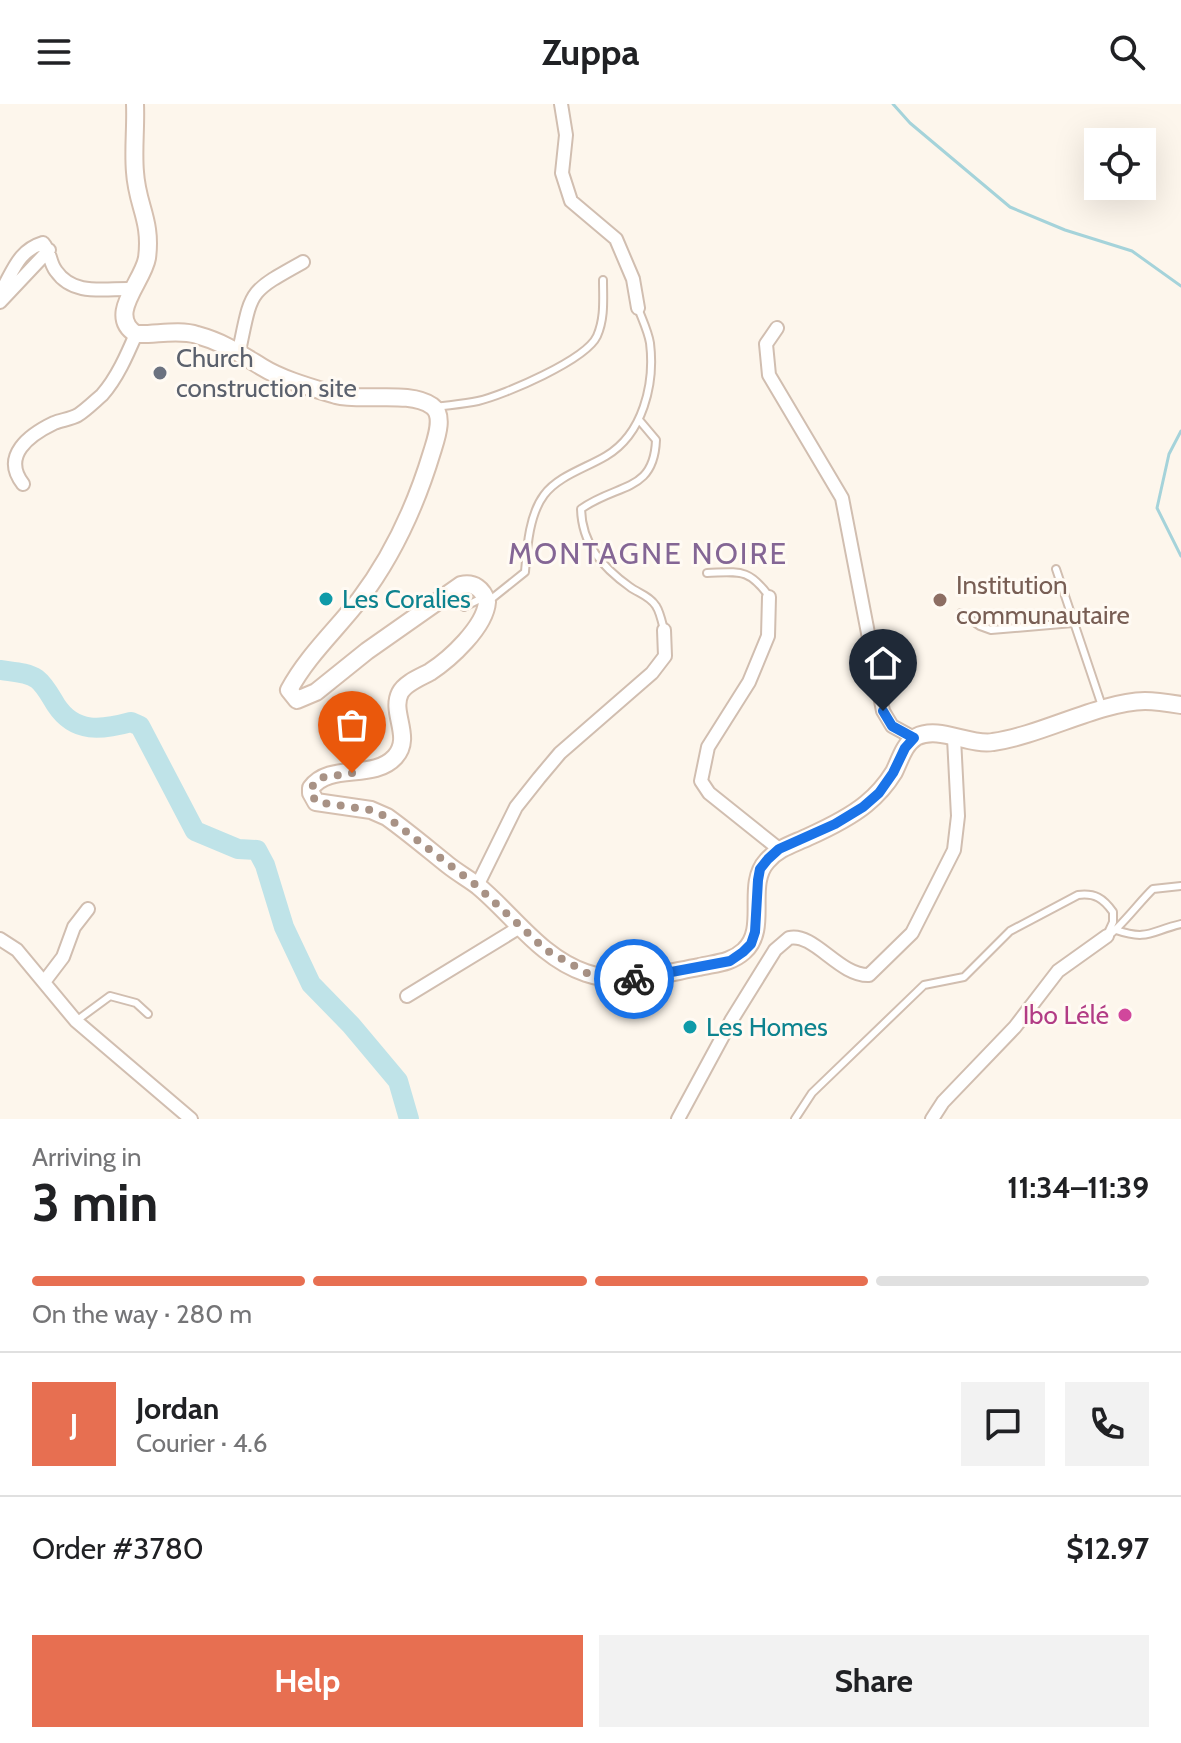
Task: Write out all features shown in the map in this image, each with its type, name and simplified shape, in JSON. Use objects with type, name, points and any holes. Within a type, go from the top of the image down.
[{"type":"street","points":[[135,104],[135,175],[149,231],[146,262],[123,312],[125,324],[136,334],[194,333],[239,351],[264,368],[340,396],[419,400],[435,407],[439,422],[413,508],[389,559],[300,672],[289,690],[292,696],[297,700],[316,692],[367,651],[461,585],[480,589],[487,605],[454,654],[401,690],[398,701],[403,734],[400,750],[394,758],[374,768],[319,778],[311,793],[316,802],[371,810],[387,817],[477,886],[546,950],[569,965],[618,980],[647,978],[730,961],[751,944],[755,932],[760,869],[779,849],[835,824],[863,807],[879,793],[914,738],[925,734],[972,743],[992,743],[1143,701],[1181,705]]},
{"type":"street","points":[[561,104],[566,135],[562,173],[571,201],[616,239],[633,279],[638,308]]},
{"type":"street","points":[[0,293],[19,257],[30,247],[43,243],[49,250],[54,270],[69,284],[90,291],[133,289]]},
{"type":"street","points":[[0,302],[49,250]]},
{"type":"street","points":[[239,351],[254,293],[303,262]]},
{"type":"street","points":[[777,328],[766,344],[769,375],[842,498],[883,711],[892,726],[914,738]]},
{"type":"street","points":[[23,484],[15,474],[13,464],[18,451],[32,437],[54,423],[77,416],[103,393],[122,365],[136,334]]},
{"type":"street","points":[[769,597],[768,636],[749,682],[708,747],[701,781],[709,793],[779,849]]},
{"type":"street","points":[[477,886],[516,807],[539,778],[560,753],[652,673],[665,656],[664,630]]},
{"type":"street","points":[[678,1119],[731,1021],[775,950],[789,938],[803,938],[848,970],[869,975],[912,933],[956,841],[958,816],[954,738]]},
{"type":"street","points":[[44,982],[63,957],[74,927],[88,909]]},
{"type":"street","points":[[407,996],[520,927]]},
{"type":"street","points":[[932,1119],[943,1102],[1015,1027],[1058,971],[1112,933]]},
{"type":"street","points":[[0,939],[17,950],[76,1021],[191,1119]]},
{"type":"lane","points":[[435,407],[480,401],[523,384],[588,349],[597,337],[603,313],[603,280]]},
{"type":"lane","points":[[464,607],[487,605],[525,572],[528,543],[542,496],[553,486],[608,455],[640,421],[648,387],[650,342],[638,308]]},
{"type":"lane","points":[[640,421],[656,440],[656,458],[646,476],[594,499],[581,509],[582,523],[587,541],[596,556],[611,572],[655,605],[664,630]]},
{"type":"lane","points":[[1056,569],[1103,710]]},
{"type":"lane","points":[[707,573],[736,572],[755,577],[769,597]]},
{"type":"lane","points":[[961,613],[991,630],[1073,623]]},
{"type":"lane","points":[[1112,933],[1153,889],[1181,886]]},
{"type":"lane","points":[[795,1119],[812,1093],[924,985],[964,977],[1010,931],[1078,895],[1088,894],[1098,896],[1113,912],[1112,933]]},
{"type":"lane","points":[[1112,933],[1151,936],[1159,930],[1181,924]]},
{"type":"lane","points":[[76,1021],[110,996],[136,1003],[148,1014]]},
{"type":"waterway","points":[[893,104],[910,123],[1010,207],[1065,230],[1132,251],[1181,286]]},
{"type":"waterway","points":[[1181,431],[1169,454],[1157,508],[1181,556]]},
{"type":"waterway","points":[[0,670],[37,679],[63,714],[80,725],[100,728],[131,722],[140,726],[195,831],[238,849],[257,850],[265,865],[284,927],[311,984],[351,1025],[398,1081],[409,1119]]},
{"type":"way so far","points":[[352,773],[319,778],[311,788],[313,799],[330,805],[371,810],[387,817],[477,886],[546,950],[587,973],[618,980],[634,979]]},
{"type":"place","name":"Church construction site","points":[[160,373]]},
{"type":"place","name":"Les Coralies","points":[[326,599]]},
{"type":"place","name":"Institution communautaire","points":[[940,600]]},
{"type":"place","name":"Ibo Lélé","points":[[1125,1015]]},
{"type":"place","name":"Les Homes","points":[[690,1027]]},
{"type":"district","name":"MONTAGNE NOIRE","points":[[648,553]]},
{"type":"route","points":[[634,979],[730,961],[751,944],[755,932],[760,869],[779,849],[835,824],[863,807],[879,793],[914,738],[892,726],[883,711]]}]
